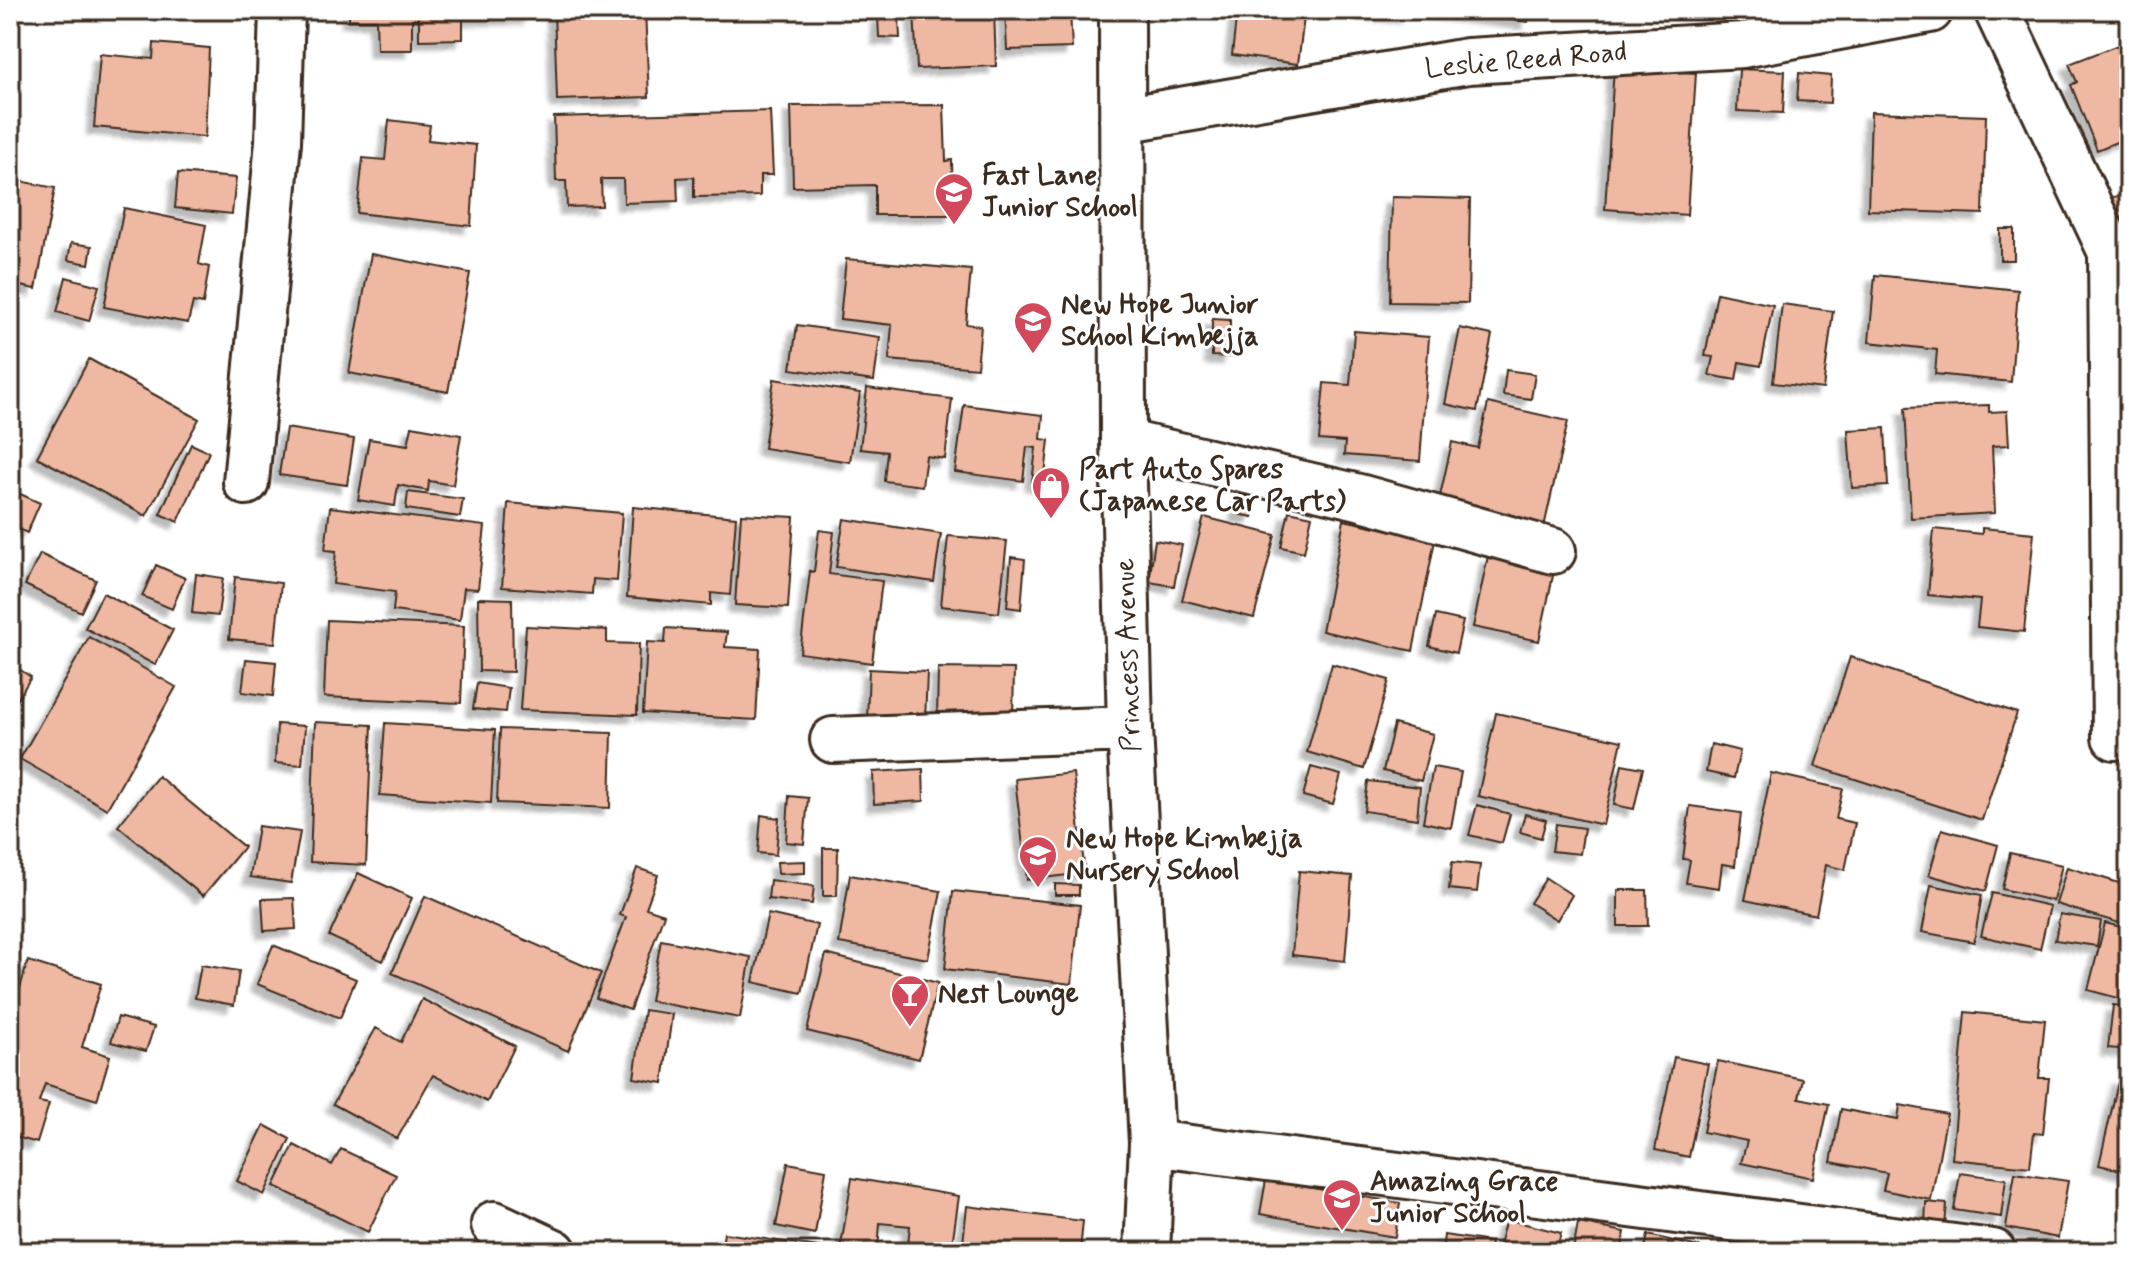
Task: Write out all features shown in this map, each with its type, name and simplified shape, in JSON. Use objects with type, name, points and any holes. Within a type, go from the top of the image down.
[{"type":"street","points":[[246,482],[278,142],[282,10]]},
{"type":"street","name":"Princess Avenue","points":[[1122,10],[1123,442],[1130,729],[1152,1143],[1147,1252]]},
{"type":"street","name":"Leslie Reed Road","points":[[1122,120],[1468,61],[1743,28],[1930,10]]},
{"type":"street","points":[[1997,10],[2111,252],[2115,737]]},
{"type":"street","points":[[1123,442],[1359,497],[1553,551]]},
{"type":"street","points":[[833,740],[1130,729]]},
{"type":"street","points":[[1152,1143],[1993,1252]]},
{"type":"street","points":[[494,1224],[554,1252]]},
{"type":"building","points":[[349,10],[530,10],[530,17],[463,18],[463,39],[419,40],[419,19],[412,19],[412,50],[377,50],[376,20],[349,20]]},
{"type":"building","points":[[554,10],[645,10],[649,97],[557,100]]},
{"type":"building","points":[[914,10],[994,10],[996,66],[917,69]]},
{"type":"building","points":[[1005,10],[1070,10],[1072,48],[1007,50]]},
{"type":"building","points":[[1237,10],[1305,10],[1298,64],[1232,55]]},
{"type":"building","points":[[1345,10],[1408,10],[1407,16]]},
{"type":"building","points":[[1424,10],[1529,10],[1528,22]]},
{"type":"building","points":[[878,16],[899,16],[900,38],[879,37]]},
{"type":"building","points":[[154,43],[209,48],[205,137],[94,127],[100,54],[153,59]]},
{"type":"building","points":[[2118,45],[2125,63],[2129,61],[2129,137],[2097,150],[2071,85],[2077,82],[2069,64]]},
{"type":"building","points":[[1614,67],[1696,73],[1687,215],[1605,209]]},
{"type":"building","points":[[1739,69],[1785,71],[1783,113],[1737,111]]},
{"type":"building","points":[[1799,73],[1831,76],[1830,103],[1797,101]]},
{"type":"building","points":[[944,105],[946,161],[952,160],[953,215],[875,215],[875,185],[793,187],[791,106]]},
{"type":"building","points":[[770,111],[773,175],[760,175],[760,196],[694,197],[694,177],[677,178],[678,201],[624,203],[623,179],[601,179],[602,206],[567,207],[566,181],[556,181],[554,117]]},
{"type":"building","points":[[1871,112],[1986,116],[1983,214],[1868,210]]},
{"type":"building","points":[[389,120],[430,125],[428,140],[476,145],[471,226],[357,213],[363,158],[385,160]]},
{"type":"building","points":[[178,173],[236,178],[232,214],[175,208]]},
{"type":"building","points":[[10,179],[55,188],[36,289],[10,284]]},
{"type":"building","points":[[2129,193],[2129,235],[2116,238],[2106,199]]},
{"type":"building","points":[[1392,197],[1470,199],[1468,303],[1390,302]]},
{"type":"building","points":[[124,208],[206,225],[199,264],[209,267],[203,304],[193,302],[188,323],[104,307]]},
{"type":"building","points":[[2000,229],[2014,229],[2014,260],[2000,260]]},
{"type":"building","points":[[71,243],[92,246],[89,264],[68,260]]},
{"type":"building","points":[[371,254],[470,273],[448,392],[349,373]]},
{"type":"building","points":[[846,259],[971,270],[966,324],[981,326],[977,368],[889,360],[892,325],[840,319]]},
{"type":"building","points":[[1875,275],[2018,290],[2011,382],[1935,374],[1937,350],[1869,342]]},
{"type":"building","points":[[66,277],[99,286],[89,321],[57,312]]},
{"type":"building","points":[[1717,293],[1773,305],[1761,366],[1739,362],[1736,380],[1709,375],[1713,357],[1705,356]]},
{"type":"building","points":[[1782,304],[1833,311],[1823,389],[1773,383]]},
{"type":"building","points":[[1212,319],[1230,320],[1230,357],[1212,356]]},
{"type":"building","points":[[797,325],[880,337],[874,381],[791,369]]},
{"type":"building","points":[[1460,328],[1492,335],[1477,411],[1445,404]]},
{"type":"building","points":[[1354,331],[1429,337],[1420,461],[1344,455],[1345,442],[1319,440],[1324,383],[1350,385]]},
{"type":"building","points":[[89,359],[199,419],[146,516],[37,457]]},
{"type":"building","points":[[1506,370],[1535,374],[1531,399],[1503,395]]},
{"type":"building","points":[[774,379],[860,393],[850,462],[764,448]]},
{"type":"building","points":[[867,388],[952,399],[945,459],[926,456],[922,486],[884,481],[887,452],[860,449]]},
{"type":"building","points":[[1488,403],[1568,421],[1542,536],[1463,517],[1466,502],[1440,496],[1452,442],[1478,448]]},
{"type":"building","points":[[964,405],[1043,415],[1041,439],[1049,440],[1044,484],[1032,483],[1036,448],[1027,447],[1023,481],[955,472]]},
{"type":"building","points":[[1989,405],[1989,412],[2007,411],[2009,445],[1992,446],[1995,513],[1911,518],[1905,408]]},
{"type":"building","points":[[412,426],[461,435],[453,485],[429,481],[428,491],[398,485],[395,506],[358,500],[369,439],[408,445]]},
{"type":"building","points":[[286,428],[354,439],[347,485],[279,475]]},
{"type":"building","points":[[1885,428],[1888,486],[1852,488],[1848,430]]},
{"type":"building","points":[[191,444],[209,452],[178,522],[160,514]]},
{"type":"building","points":[[16,492],[40,503],[27,533],[10,525],[10,505]]},
{"type":"building","points":[[408,492],[463,499],[460,517],[406,509]]},
{"type":"building","points":[[1241,495],[1257,499],[1253,517],[1237,514]]},
{"type":"building","points":[[508,503],[622,513],[617,581],[593,579],[592,594],[502,587]]},
{"type":"building","points":[[330,507],[485,526],[478,589],[464,588],[460,620],[393,611],[395,592],[333,584],[336,551],[325,550]]},
{"type":"building","points":[[633,507],[736,517],[730,595],[711,593],[711,605],[627,597]]},
{"type":"building","points":[[1289,511],[1312,516],[1304,552],[1281,547]]},
{"type":"building","points":[[741,514],[794,517],[788,608],[735,605]]},
{"type":"building","points":[[1204,517],[1275,535],[1254,618],[1182,600]]},
{"type":"building","points":[[844,519],[941,534],[934,582],[836,567]]},
{"type":"building","points":[[1344,520],[1435,540],[1413,651],[1322,631]]},
{"type":"building","points":[[1982,528],[2034,533],[2024,632],[1977,627],[1980,600],[1928,595],[1934,529],[1982,534]]},
{"type":"building","points":[[819,530],[834,532],[829,574],[882,581],[872,663],[800,653],[810,571],[814,572]]},
{"type":"building","points":[[948,536],[1007,541],[999,613],[941,606]]},
{"type":"building","points":[[1155,540],[1182,545],[1174,586],[1149,582]]},
{"type":"building","points":[[40,554],[96,580],[81,612],[25,585]]},
{"type":"building","points":[[1488,556],[1554,571],[1539,641],[1473,627]]},
{"type":"building","points":[[1011,557],[1025,559],[1021,609],[1007,607]]},
{"type":"building","points":[[156,565],[185,578],[172,609],[142,596]]},
{"type":"building","points":[[196,574],[223,578],[218,616],[192,613]]},
{"type":"building","points":[[235,577],[281,583],[275,643],[229,639]]},
{"type":"building","points":[[103,593],[173,630],[155,665],[85,628]]},
{"type":"building","points":[[478,598],[512,599],[513,672],[479,671]]},
{"type":"building","points":[[1436,615],[1463,621],[1456,653],[1429,646]]},
{"type":"building","points":[[327,620],[464,626],[461,703],[324,697]]},
{"type":"building","points":[[526,626],[607,630],[607,643],[639,644],[637,715],[520,710]]},
{"type":"building","points":[[666,628],[727,632],[725,647],[760,649],[756,720],[643,713],[647,642],[665,643]]},
{"type":"building","points":[[89,637],[176,687],[107,809],[20,759]]},
{"type":"building","points":[[1850,657],[2017,713],[1982,820],[1815,766]]},
{"type":"building","points":[[246,659],[276,662],[273,696],[242,692]]},
{"type":"building","points":[[10,663],[31,677],[10,712]]},
{"type":"building","points":[[1332,664],[1389,680],[1364,769],[1307,752]]},
{"type":"building","points":[[938,668],[1014,669],[1013,719],[937,718]]},
{"type":"building","points":[[869,669],[927,672],[925,722],[867,720]]},
{"type":"building","points":[[477,683],[509,688],[506,712],[473,709]]},
{"type":"building","points":[[1496,713],[1622,741],[1603,825],[1478,796]]},
{"type":"building","points":[[315,722],[372,725],[366,865],[310,862]]},
{"type":"building","points":[[385,723],[495,730],[491,803],[380,795]]},
{"type":"building","points":[[277,724],[305,726],[302,765],[275,763]]},
{"type":"building","points":[[1394,724],[1433,734],[1421,781],[1383,771]]},
{"type":"building","points":[[500,729],[612,733],[610,808],[497,803]]},
{"type":"building","points":[[1711,744],[1740,751],[1734,778],[1706,772]]},
{"type":"building","points":[[1622,764],[1643,768],[1634,809],[1614,805]]},
{"type":"building","points":[[1311,767],[1341,775],[1333,804],[1303,796]]},
{"type":"building","points":[[1433,767],[1461,772],[1451,828],[1423,822]]},
{"type":"building","points":[[923,769],[924,801],[874,804],[873,772]]},
{"type":"building","points":[[1073,773],[1085,873],[1027,880],[1015,779]]},
{"type":"building","points":[[1771,773],[1843,789],[1836,819],[1855,823],[1845,870],[1826,865],[1816,915],[1745,900]]},
{"type":"building","points":[[158,776],[244,847],[203,896],[118,826]]},
{"type":"building","points":[[1368,781],[1420,787],[1417,819],[1364,811]]},
{"type":"building","points":[[789,796],[808,798],[804,844],[786,842]]},
{"type":"building","points":[[1477,805],[1510,814],[1502,843],[1469,835]]},
{"type":"building","points":[[1690,806],[1741,813],[1735,866],[1722,864],[1719,888],[1686,883],[1690,860],[1683,859]]},
{"type":"building","points":[[1525,814],[1546,820],[1541,838],[1520,832]]},
{"type":"building","points":[[761,815],[779,818],[776,855],[758,853]]},
{"type":"building","points":[[1556,824],[1584,828],[1580,854],[1552,851]]},
{"type":"building","points":[[258,826],[300,832],[291,883],[250,877]]},
{"type":"building","points":[[1942,829],[1998,845],[1986,891],[1929,875]]},
{"type":"building","points":[[823,848],[838,848],[837,896],[823,896]]},
{"type":"building","points":[[2010,853],[2062,865],[2053,901],[2002,889]]},
{"type":"building","points":[[805,861],[805,873],[778,874],[777,862]]},
{"type":"building","points":[[1452,862],[1480,865],[1477,892],[1449,889]]},
{"type":"building","points":[[2067,867],[2129,886],[2129,926],[2056,904]]},
{"type":"building","points":[[637,868],[658,875],[646,908],[664,914],[630,1010],[596,998],[626,917],[620,915]]},
{"type":"building","points":[[1299,871],[1352,876],[1345,961],[1292,955]]},
{"type":"building","points":[[358,873],[412,898],[383,961],[329,936]]},
{"type":"building","points":[[850,875],[941,891],[928,959],[839,943]]},
{"type":"building","points":[[1546,878],[1572,895],[1557,920],[1530,903]]},
{"type":"building","points":[[770,880],[814,886],[812,904],[768,899]]},
{"type":"building","points":[[1055,884],[1079,885],[1079,895],[1055,895]]},
{"type":"building","points":[[1931,885],[1982,895],[1974,942],[1922,932]]},
{"type":"building","points":[[1618,890],[1647,890],[1648,926],[1618,926]]},
{"type":"building","points":[[953,891],[1080,905],[1072,984],[945,969]]},
{"type":"building","points":[[1992,893],[2050,906],[2040,949],[1981,936]]},
{"type":"building","points":[[425,896],[601,973],[568,1051],[392,973]]},
{"type":"building","points":[[294,898],[296,929],[264,931],[262,899]]},
{"type":"building","points":[[768,914],[817,925],[802,993],[753,982]]},
{"type":"building","points":[[2060,914],[2101,921],[2097,946],[2055,940]]},
{"type":"building","points":[[2105,923],[2129,929],[2129,1001],[2088,990]]},
{"type":"building","points":[[661,940],[751,957],[740,1018],[650,1001]]},
{"type":"building","points":[[273,945],[356,979],[340,1018],[257,984]]},
{"type":"building","points":[[826,954],[938,983],[919,1059],[807,1031]]},
{"type":"building","points":[[28,961],[101,984],[82,1047],[110,1056],[97,1100],[45,1084],[39,1102],[49,1104],[37,1143],[10,1135],[10,1022]]},
{"type":"building","points":[[201,965],[239,971],[234,1005],[195,998]]},
{"type":"building","points":[[422,999],[515,1046],[487,1102],[433,1075],[397,1139],[333,1104],[376,1028],[401,1042]]},
{"type":"building","points":[[2113,1005],[2129,1007],[2129,1050],[2108,1048]]},
{"type":"building","points":[[644,1010],[672,1014],[663,1083],[634,1078]]},
{"type":"building","points":[[1965,1012],[2045,1020],[2039,1078],[2049,1078],[2043,1134],[2034,1133],[2030,1167],[1952,1159]]},
{"type":"building","points":[[118,1017],[154,1027],[146,1051],[111,1042]]},
{"type":"building","points":[[1674,1057],[1708,1064],[1689,1157],[1655,1150]]},
{"type":"building","points":[[1718,1061],[1803,1079],[1799,1098],[1829,1104],[1813,1178],[1741,1163],[1747,1141],[1703,1132]]},
{"type":"building","points":[[2119,1078],[2129,1080],[2129,1172],[2099,1165]]},
{"type":"building","points":[[1900,1105],[1947,1114],[1931,1200],[1883,1190],[1887,1173],[1831,1162],[1841,1109],[1898,1120]]},
{"type":"building","points":[[264,1125],[290,1139],[264,1195],[237,1181]]},
{"type":"building","points":[[294,1145],[332,1165],[341,1149],[396,1175],[368,1232],[274,1186]]},
{"type":"building","points":[[788,1163],[826,1170],[815,1234],[776,1226]]},
{"type":"building","points":[[1960,1173],[2006,1179],[2001,1217],[1954,1210]]},
{"type":"building","points":[[2015,1173],[2068,1181],[2058,1238],[2006,1228]]},
{"type":"building","points":[[852,1178],[959,1196],[951,1252],[907,1252],[910,1226],[880,1223],[878,1252],[840,1252]]},
{"type":"building","points":[[1266,1180],[1400,1203],[1395,1237],[1260,1214]]},
{"type":"building","points":[[1926,1202],[1947,1204],[1945,1226],[1925,1224]]},
{"type":"building","points":[[967,1206],[1083,1221],[1080,1252],[962,1252]]},
{"type":"building","points":[[1506,1219],[1561,1233],[1556,1252],[1497,1252]]},
{"type":"building","points":[[1578,1223],[1625,1232],[1621,1252],[1573,1252]]},
{"type":"building","points":[[724,1233],[826,1248],[825,1252],[721,1252]]},
{"type":"building","points":[[1444,1235],[1491,1242],[1490,1252],[1442,1252]]},
{"type":"building","points":[[1648,1235],[1703,1248],[1702,1252],[1644,1252]]},
{"type":"place","name":"Fast Lane Junior School","points":[[954,226]]},
{"type":"place","name":"New Hope Junior School Kimbejja","points":[[1033,355]]},
{"type":"place","name":"Part Auto Spares (Japanese Car Parts)","points":[[1051,520]]},
{"type":"place","name":"New Hope Kimbejja Nursery School","points":[[1038,889]]},
{"type":"place","name":"Nest Lounge","points":[[910,1028]]},
{"type":"place","name":"Amazing Grace Junior School","points":[[1342,1232]]}]
